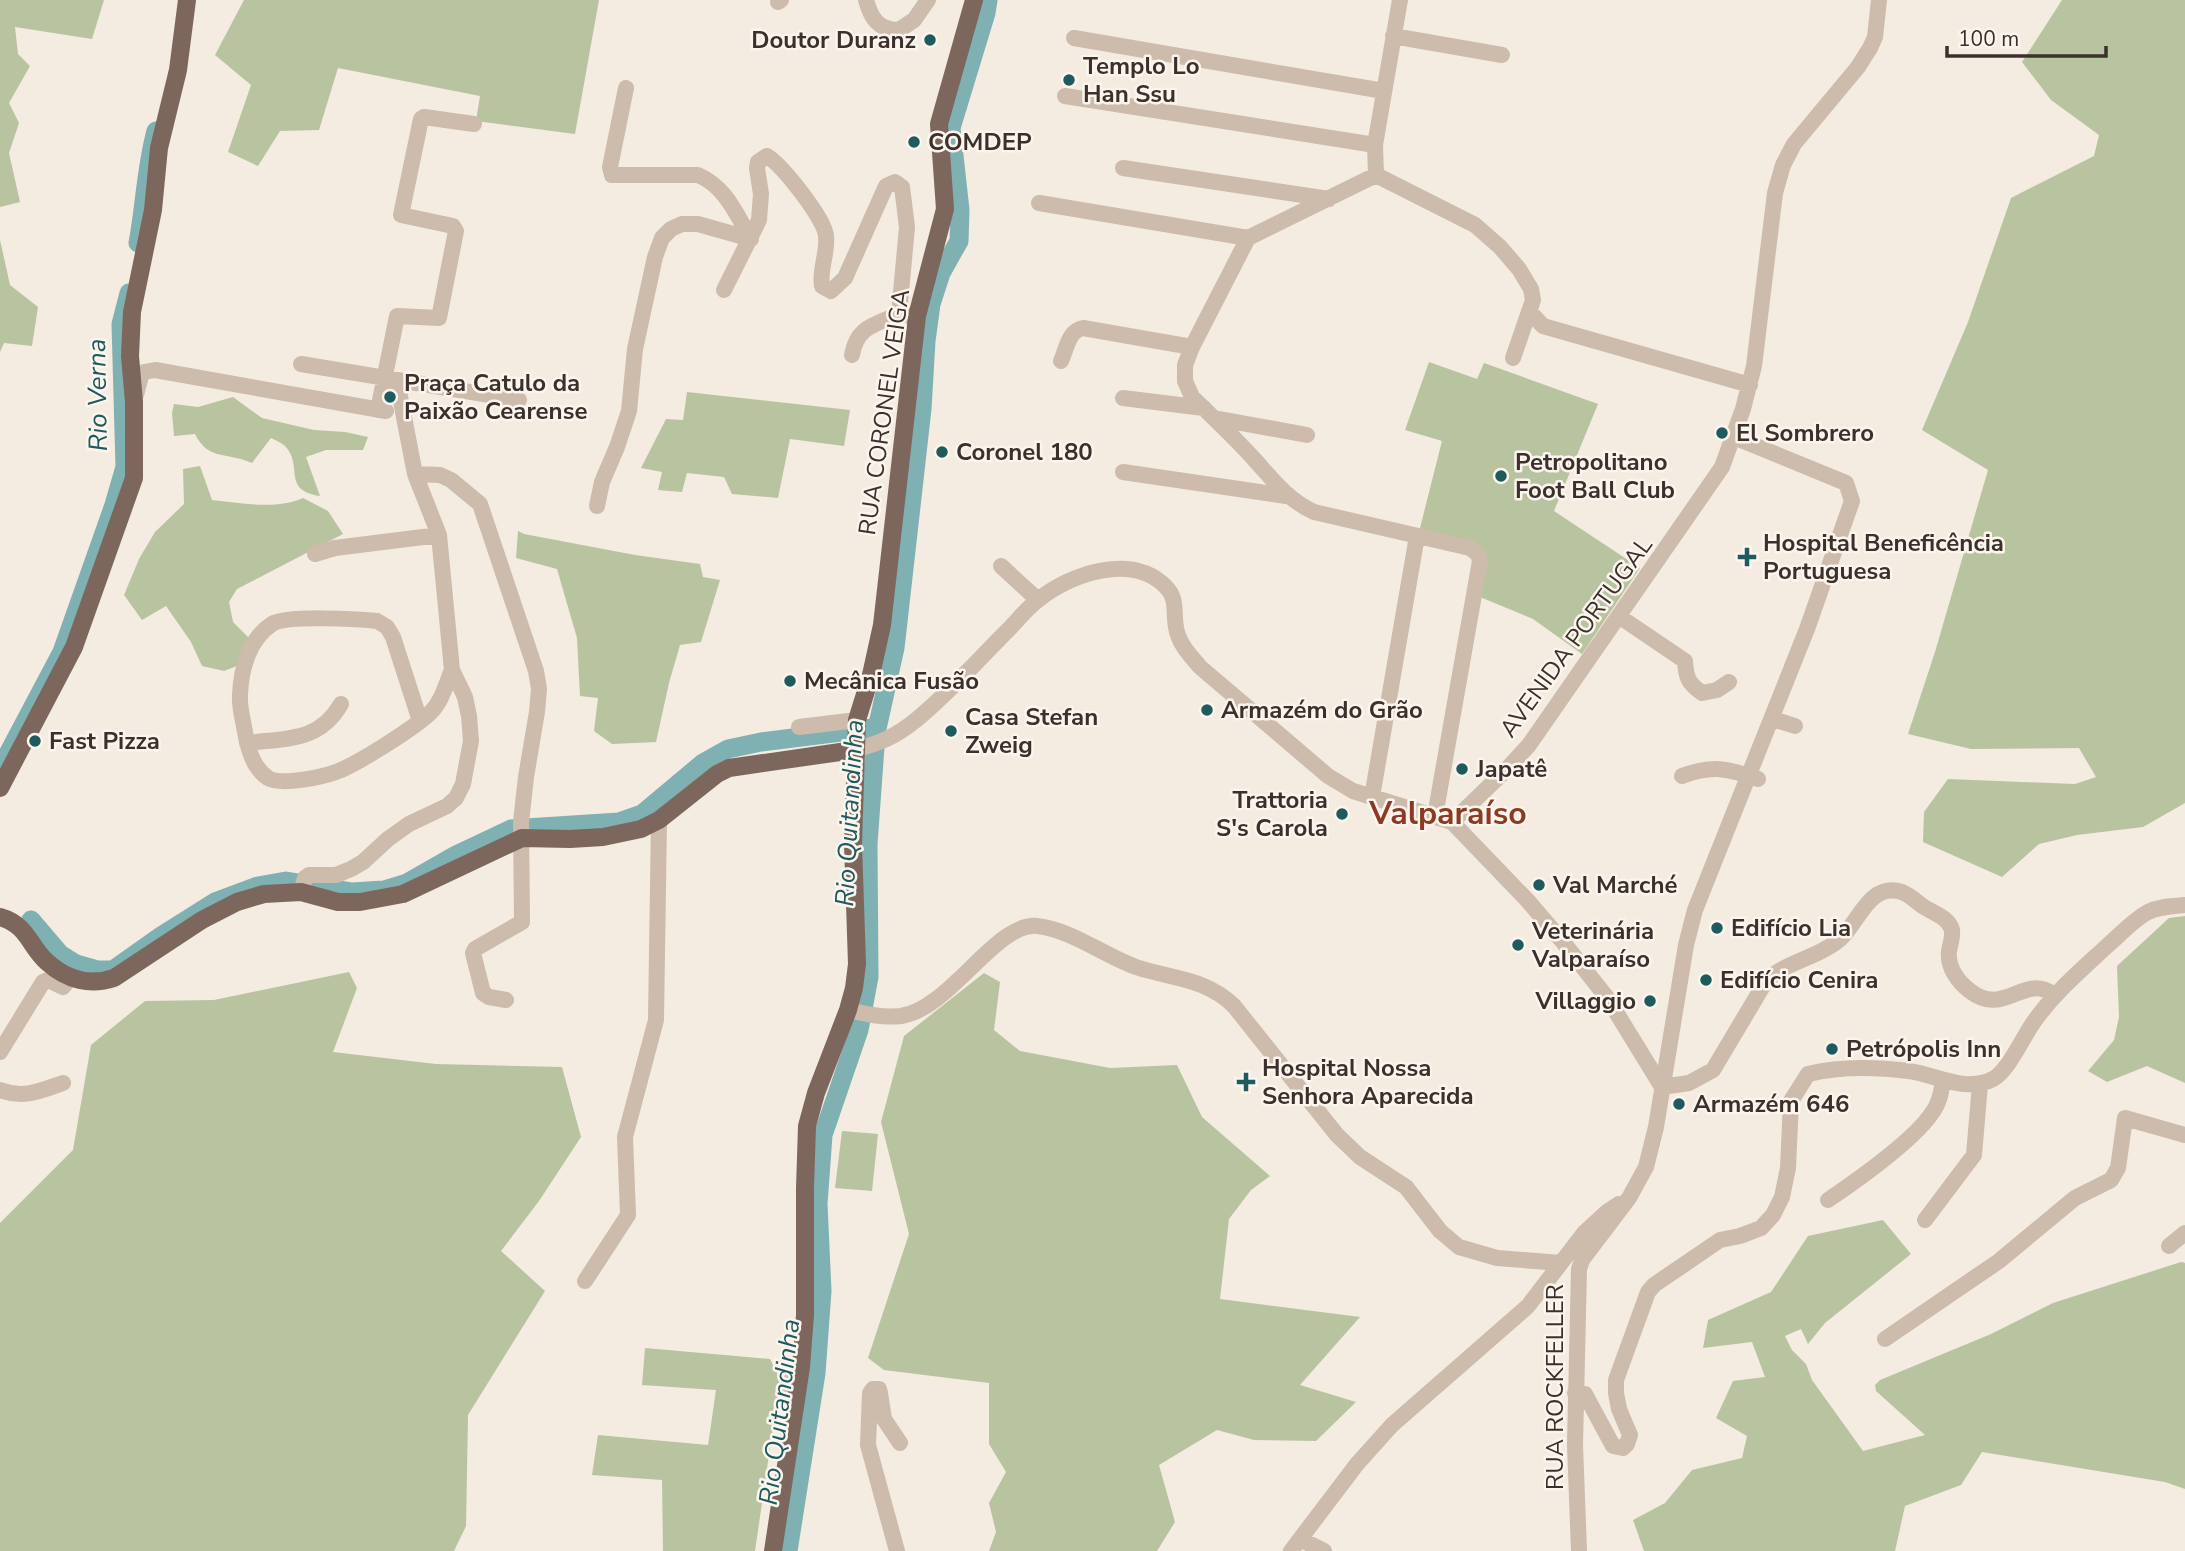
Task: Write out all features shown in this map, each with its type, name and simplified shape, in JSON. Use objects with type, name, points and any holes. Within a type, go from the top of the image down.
[{"type":"main road","points":[[0,788],[74,647],[134,478],[134,402],[130,356],[132,312],[153,210],[159,145],[178,70],[187,0]]},
{"type":"main road","name":"RUA CORONEL VEIGA","points":[[773,1551],[801,1367],[805,1315],[807,1126],[821,1077],[848,1010],[857,964],[853,844],[854,750],[857,720],[882,625],[908,315],[945,209],[939,124],[974,0]]},
{"type":"main road","points":[[0,917],[23,929],[46,962],[70,978],[99,983],[114,978],[202,920],[237,902],[303,885],[338,902],[360,902],[403,894],[521,830],[570,839],[603,837],[641,829],[659,820],[717,774],[729,768],[854,750]]},
{"type":"street","points":[[866,0],[874,21],[883,27],[899,30],[914,20],[928,0]]},
{"type":"street","points":[[1376,175],[1375,145],[1399,0]]},
{"type":"street","name":"AVENIDA PORTUGAL","points":[[1452,822],[1529,745],[1722,467],[1750,385],[1775,193],[1783,164],[1794,144],[1845,79],[1858,67],[1870,48],[1875,37],[1879,0]]},
{"type":"street","points":[[1393,36],[1502,55]]},
{"type":"street","points":[[1074,38],[1384,91]]},
{"type":"street","points":[[626,88],[610,167],[612,175],[698,175],[710,180],[722,192],[751,239]]},
{"type":"street","points":[[1065,96],[1375,145]]},
{"type":"street","points":[[378,410],[390,380],[397,316],[399,314],[436,319],[440,315],[456,231],[453,226],[401,215],[421,119],[424,117],[474,124]]},
{"type":"street","points":[[724,290],[759,220],[761,194],[757,168],[758,162],[766,156],[777,164],[812,208],[826,231],[827,245],[821,279],[822,286],[831,291],[845,278],[886,186],[890,183],[899,184],[903,193],[907,227],[908,315],[861,332],[855,340],[852,355]]},
{"type":"street","points":[[1123,168],[1329,199]]},
{"type":"street","points":[[1040,203],[1248,238],[1376,175]]},
{"type":"street","points":[[1376,175],[1461,216],[1486,233],[1513,262],[1531,289],[1533,300],[1513,358]]},
{"type":"street","points":[[597,506],[602,482],[629,411],[635,349],[655,257],[663,238],[671,229],[682,224],[698,224],[751,239]]},
{"type":"street","points":[[1248,238],[1192,346],[1185,365],[1185,381],[1192,397],[1286,496],[1314,512],[1470,548],[1478,554],[1480,561],[1435,816]]},
{"type":"street","points":[[1529,312],[1535,321],[1543,326],[1750,385]]},
{"type":"street","points":[[1061,361],[1071,335],[1075,330],[1083,328],[1192,346]]},
{"type":"street","points":[[301,364],[519,400]]},
{"type":"street","points":[[134,402],[141,376],[144,372],[155,370],[402,414]]},
{"type":"street","points":[[303,885],[309,876],[336,875],[363,862],[409,824],[447,806],[463,784],[470,729],[465,697],[452,670],[439,536],[415,474],[402,414],[390,380]]},
{"type":"street","points":[[1124,398],[1209,413],[1307,435]]},
{"type":"street","name":"RUA ROCKFELLER","points":[[1579,1551],[1575,1393],[1579,1269],[1588,1252],[1638,1185],[1653,1146],[1690,929],[1703,886],[1754,778],[1852,500],[1846,482],[1734,437]]},
{"type":"street","points":[[1123,472],[1286,496]]},
{"type":"street","points":[[415,474],[440,475],[451,480],[480,503],[536,671],[539,689],[537,712],[526,777],[521,830],[523,922],[475,949],[473,953],[483,993],[506,1000]]},
{"type":"street","points":[[315,554],[335,548],[439,536]]},
{"type":"street","points":[[1372,797],[1417,536]]},
{"type":"street","points":[[1001,566],[1038,600]]},
{"type":"street","points":[[854,750],[884,742],[905,729],[934,704],[1038,600],[1067,582],[1093,572],[1121,569],[1155,578],[1167,588],[1175,600],[1176,628],[1184,648],[1200,667],[1328,776],[1353,791],[1452,822],[1528,901],[1586,971],[1608,999],[1662,1087],[1689,1083],[1713,1070],[1766,981],[1778,970],[1820,953],[1837,942],[1855,924],[1864,906],[1877,894],[1903,892],[1946,920],[1952,930],[1948,956],[1950,968],[1969,990],[1985,1000],[1999,1001],[2036,987],[2046,989],[2054,995]]},
{"type":"street","points":[[1620,617],[1685,661],[1684,675],[1689,683],[1702,693],[1717,690],[1729,682]]},
{"type":"street","points":[[420,721],[387,627],[370,621],[290,619],[274,622],[259,635],[250,650],[240,697],[247,743],[261,773],[272,781],[289,782],[335,772],[420,721],[438,704],[452,670]]},
{"type":"street","points":[[247,743],[318,731],[333,718],[341,704]]},
{"type":"street","points":[[1773,719],[1795,726]]},
{"type":"street","points":[[799,727],[857,720]]},
{"type":"street","points":[[1682,776],[1708,768],[1727,769],[1754,778]]},
{"type":"street","points":[[584,1281],[628,1215],[625,1137],[656,1020],[659,820]]},
{"type":"street","points":[[1575,1393],[1585,1394],[1613,1446],[1623,1448],[1630,1435],[1619,1409],[1616,1380],[1648,1292],[1710,1246],[1720,1240],[1761,1228],[1773,1215],[1782,1197],[1788,1168],[1791,1101],[1808,1074],[1841,1068],[1910,1072],[1962,1084],[1980,1084],[2003,1073],[2021,1040],[2054,995],[2147,913],[2158,908],[2185,905]]},
{"type":"street","points":[[848,1010],[872,1016],[902,1016],[918,1010],[966,974],[1008,935],[1026,927],[1059,930],[1104,954],[1138,967],[1207,985],[1220,992],[1337,1135],[1360,1157],[1406,1187],[1440,1231],[1459,1247],[1497,1258],[1561,1263]]},
{"type":"street","points":[[0,1052],[43,982],[48,981],[63,987],[70,978]]},
{"type":"street","points":[[1828,1200],[1892,1153],[1931,1115],[1939,1101],[1943,1080]]},
{"type":"street","points":[[0,1090],[13,1095],[29,1095],[63,1083]]},
{"type":"street","points":[[1925,1220],[1975,1156],[1980,1084]]},
{"type":"street","points":[[1885,1339],[1999,1261],[2075,1198],[2111,1180],[2118,1168],[2126,1118],[2185,1135]]},
{"type":"street","points":[[1324,1551],[1295,1545],[1357,1464],[1392,1425],[1528,1306],[1595,1222],[1629,1198]]},
{"type":"street","points":[[2169,1246],[2185,1233]]},
{"type":"street","points":[[781,1395],[801,1367]]},
{"type":"street","points":[[897,1551],[868,1445],[867,1421],[870,1393],[873,1389],[879,1390],[884,1419],[900,1443]]},
{"type":"green space","points":[[0,0],[104,0],[92,39],[15,27],[18,54],[30,66],[9,103],[19,123],[9,153],[20,202],[0,207]]},
{"type":"green space","points":[[244,0],[599,0],[575,134],[476,121],[480,96],[338,68],[319,130],[280,131],[258,166],[228,152],[251,85],[215,55]]},
{"type":"green space","points":[[2062,0],[2185,0],[2185,803],[2143,827],[2077,835],[2039,844],[2002,877],[1923,842],[1924,812],[1948,779],[2075,784],[2096,777],[2079,748],[1971,749],[1908,734],[1988,470],[1922,430],[1968,322],[2011,198],[2094,156],[2099,135],[2051,100],[2022,62]]},
{"type":"green space","points":[[0,240],[10,285],[38,307],[32,346],[4,343],[0,352]]},
{"type":"green space","name":"Petropolitano Foot Ball Club","points":[[1429,362],[1477,379],[1484,363],[1598,404],[1554,511],[1640,568],[1582,654],[1533,619],[1480,597],[1486,563],[1419,532],[1442,441],[1405,430]]},
{"type":"green space","points":[[687,392],[850,410],[844,446],[790,439],[778,498],[732,494],[724,477],[687,473],[682,492],[658,490],[662,472],[641,468],[666,419],[683,420]]},
{"type":"green space","points":[[233,397],[262,418],[314,430],[368,437],[363,450],[326,450],[306,457],[320,496],[308,493],[297,483],[293,461],[284,445],[271,438],[252,463],[212,452],[200,443],[195,434],[174,436],[174,404],[198,407]]},
{"type":"green space","points":[[200,466],[212,500],[270,505],[303,498],[328,511],[343,534],[237,589],[229,602],[233,622],[248,637],[242,664],[224,671],[202,666],[191,642],[166,606],[142,620],[124,595],[139,559],[155,532],[184,504],[183,469]]},
{"type":"green space","points":[[518,531],[635,555],[700,564],[703,577],[720,580],[701,642],[680,645],[656,742],[612,744],[594,731],[598,698],[580,696],[577,638],[557,569],[516,558]]},
{"type":"green space","points":[[2185,916],[2185,1083],[2147,1066],[2107,1082],[2088,1071],[2114,1040],[2119,1017],[2117,966],[2169,918]]},
{"type":"green space","points":[[349,972],[357,988],[333,1052],[436,1064],[562,1067],[581,1137],[539,1201],[501,1251],[545,1291],[468,1415],[466,1526],[454,1551],[0,1551],[0,1223],[73,1150],[91,1045],[145,1001],[214,1000]]},
{"type":"green space","points":[[984,973],[1000,982],[994,1030],[1020,1051],[1110,1068],[1177,1065],[1202,1117],[1270,1176],[1251,1190],[1229,1219],[1220,1299],[1360,1317],[1300,1385],[1356,1402],[1316,1441],[1254,1440],[1217,1430],[1159,1465],[1175,1522],[1157,1551],[989,1551],[996,1532],[989,1503],[1006,1472],[989,1444],[989,1383],[884,1370],[868,1358],[909,1234],[881,1122],[904,1036]]},
{"type":"green space","points":[[842,1131],[878,1134],[872,1191],[835,1188]]},
{"type":"green space","points":[[1883,1220],[1911,1254],[1825,1323],[1808,1344],[1801,1329],[1785,1336],[1792,1350],[1806,1364],[1812,1380],[1863,1451],[1925,1435],[1876,1391],[1875,1385],[1880,1380],[1991,1334],[2053,1303],[2181,1262],[2185,1263],[2185,1489],[2165,1482],[1982,1452],[1961,1485],[1905,1506],[1895,1551],[1644,1551],[1633,1520],[1665,1503],[1692,1470],[1742,1458],[1747,1436],[1716,1418],[1733,1381],[1765,1377],[1752,1342],[1703,1348],[1708,1320],[1771,1292],[1808,1236]]},
{"type":"green space","points":[[645,1348],[770,1359],[780,1379],[755,1551],[663,1551],[662,1480],[592,1475],[598,1435],[708,1445],[716,1390],[642,1385]]},
{"type":"waterway","name":"Rio Quitandinha","points":[[788,1551],[816,1373],[822,1291],[818,1204],[823,1135],[859,1030],[869,977],[868,844],[876,733],[895,648],[922,409],[926,341],[931,304],[941,273],[959,241],[960,210],[951,128],[988,0]]},
{"type":"waterway","name":"Rio Verna","points":[[138,243],[156,131]]},
{"type":"waterway","name":"Rio Verna","points":[[0,769],[62,652],[125,467],[121,324],[129,293]]},
{"type":"waterway","points":[[31,920],[60,954],[76,964],[97,970],[113,970],[215,902],[258,886],[286,881],[352,892],[384,890],[407,883],[456,855],[511,829],[619,822],[642,814],[703,763],[728,749],[761,742],[873,728]]},
{"type":"place","name":"Doutor Duranz","points":[[930,40]]},
{"type":"place","name":"Templo Lo Han Ssu","points":[[1069,80]]},
{"type":"place","name":"COMDEP","points":[[914,142]]},
{"type":"place","name":"Praça Catulo da Paixão Cearense","points":[[390,397]]},
{"type":"place","name":"El Sombrero","points":[[1722,433]]},
{"type":"place","name":"Coronel 180","points":[[942,452]]},
{"type":"place","name":"Petropolitano Foot Ball Club","points":[[1501,476]]},
{"type":"place","name":"Hospital Beneficência Portuguesa","points":[[1747,557]]},
{"type":"place","name":"Mecânica Fusão","points":[[790,681]]},
{"type":"place","name":"Armazém do Grão","points":[[1207,710]]},
{"type":"place","name":"Casa Stefan Zweig","points":[[951,731]]},
{"type":"place","name":"Fast Pizza","points":[[35,741]]},
{"type":"place","name":"Japatê","points":[[1462,769]]},
{"type":"place","name":"Trattoria S's Carola","points":[[1342,814]]},
{"type":"place","name":"Val Marché","points":[[1539,885]]},
{"type":"place","name":"Edifício Lia","points":[[1717,928]]},
{"type":"place","name":"Veterinária Valparaíso","points":[[1518,945]]},
{"type":"place","name":"Edifício Cenira","points":[[1706,980]]},
{"type":"place","name":"Villaggio","points":[[1650,1001]]},
{"type":"place","name":"Petrópolis Inn","points":[[1832,1049]]},
{"type":"place","name":"Hospital Nossa Senhora Aparecida","points":[[1246,1082]]},
{"type":"place","name":"Armazém 646","points":[[1679,1104]]},
{"type":"district","name":"Valparaíso","points":[[1448,813]]}]
